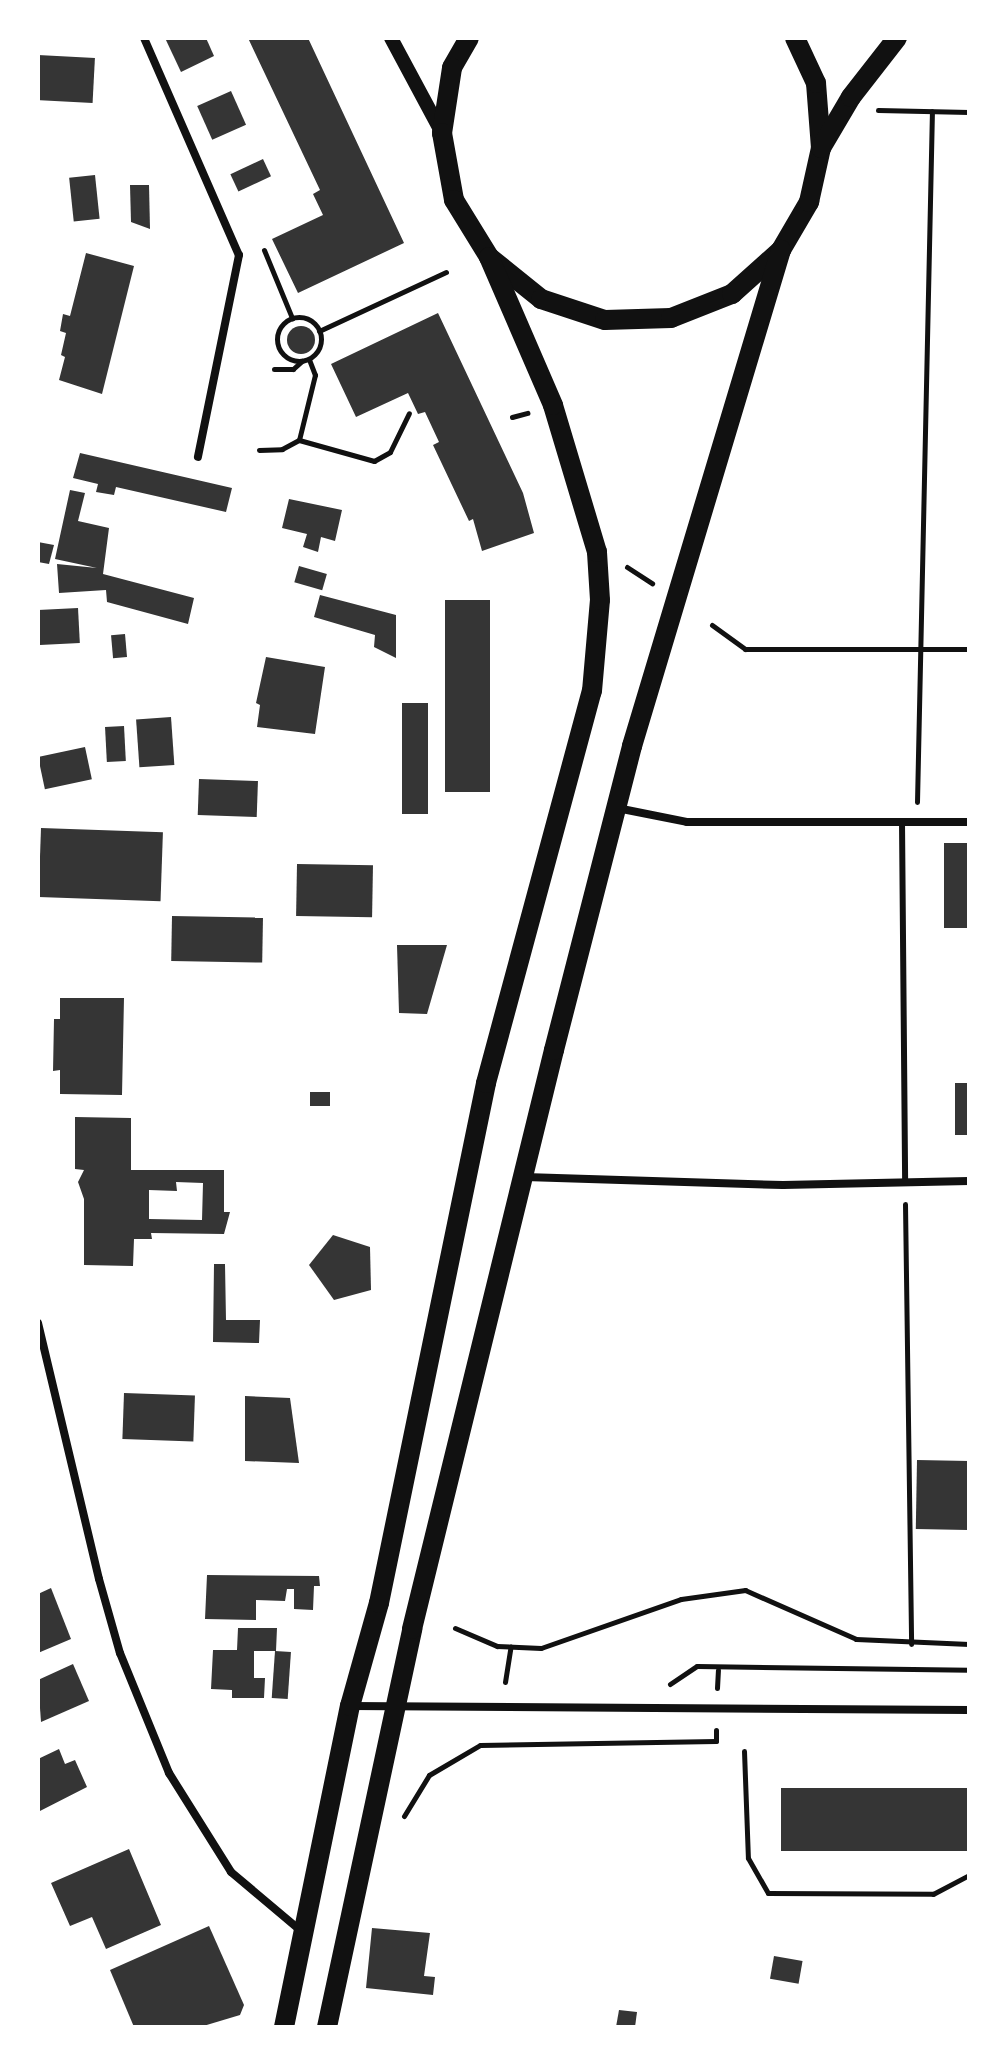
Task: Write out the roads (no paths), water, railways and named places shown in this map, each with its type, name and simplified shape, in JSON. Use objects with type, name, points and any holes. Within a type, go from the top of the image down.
[{"type":"main road","points":[[284,2027],[301,1931],[350,1706],[379,1603],[486,1083],[592,691],[600,600],[597,552],[553,405],[489,257],[454,200],[442,133],[452,68],[469,38]]},
{"type":"main road","points":[[327,2027],[362,1850],[395,1707],[616,808],[781,250],[809,202],[821,148],[816,83],[795,38]]},
{"type":"main road","points":[[821,148],[851,97],[897,38]]},
{"type":"main road","points":[[489,257],[541,299],[605,320],[671,318],[732,294],[781,250]]},
{"type":"street","points":[[144,38],[239,255],[198,457]]},
{"type":"street","points":[[391,38],[442,133]]},
{"type":"street","points":[[616,808],[687,822],[969,822]]},
{"type":"street","points":[[525,1177],[905,1183],[969,1181]]},
{"type":"street","points":[[38,1323],[120,1653],[169,1773],[231,1872],[301,1931]]},
{"type":"street","points":[[350,1706],[969,1710]]},
{"type":"lane","points":[[902,822],[905,1183]]}]
